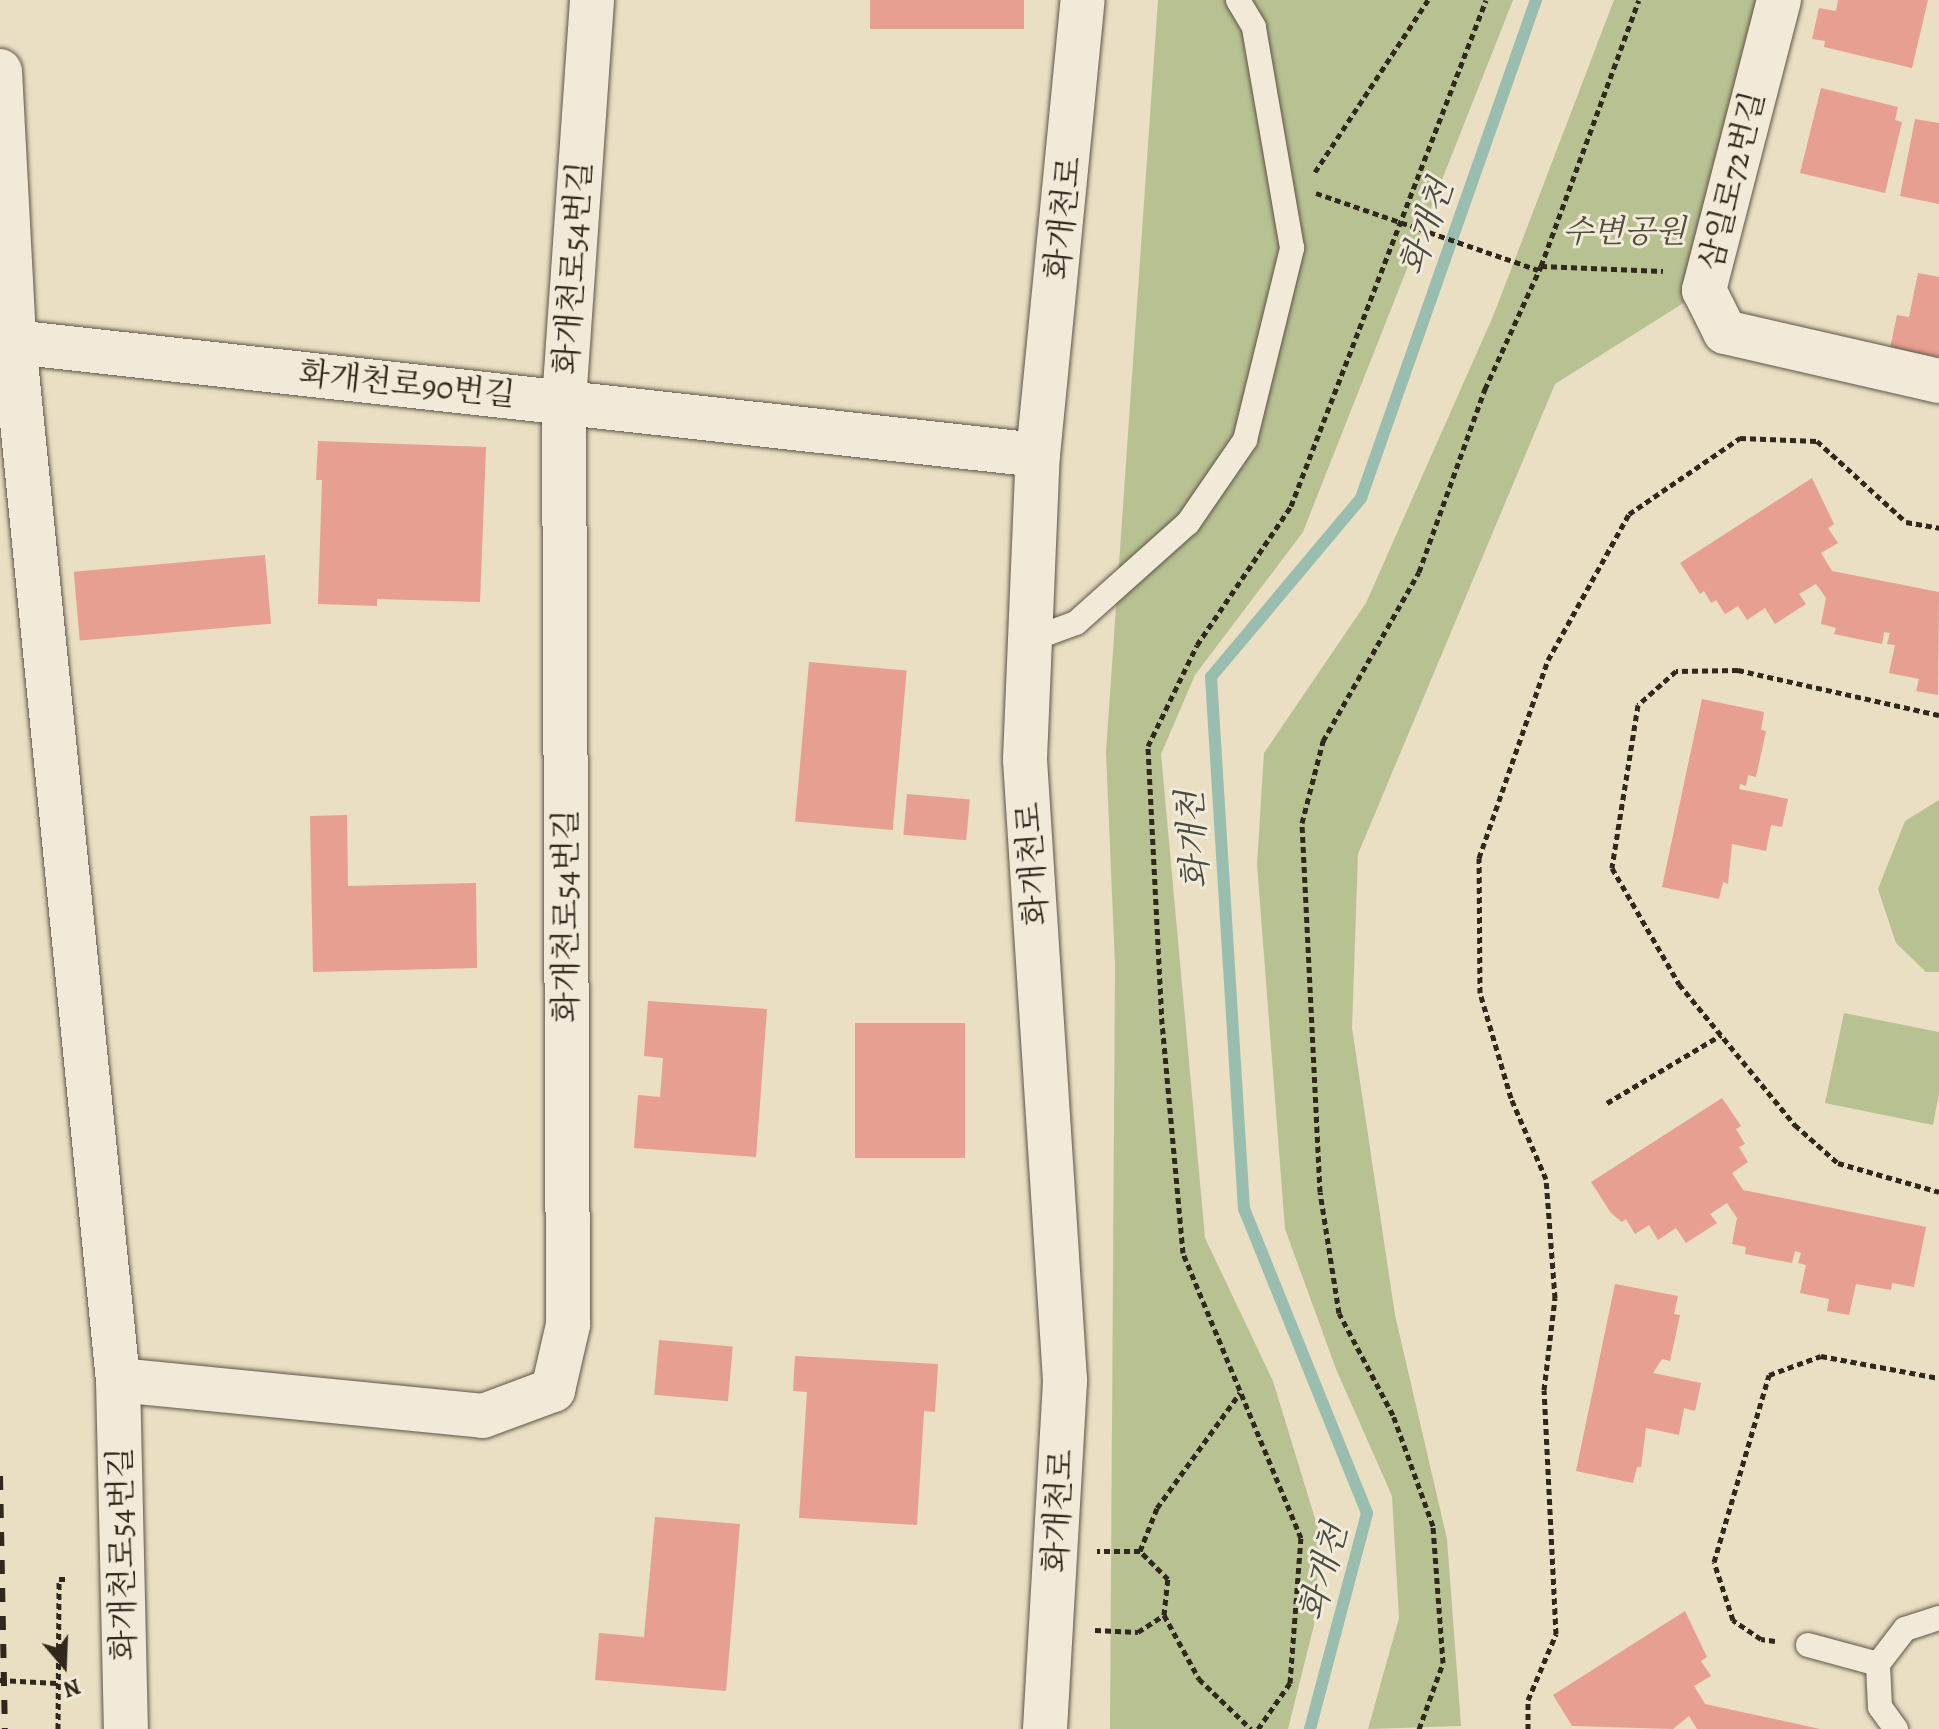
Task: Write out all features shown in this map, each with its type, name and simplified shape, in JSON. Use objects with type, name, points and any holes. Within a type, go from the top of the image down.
[{"type":"street","name":"화개천로54번길","points":[[118,1380],[483,1416],[553,1390],[568,1325],[564,401],[592,0]]},
{"type":"street","name":"화개천로","points":[[1045,1729],[1065,1380],[1025,759],[1027,641],[1038,455],[1083,0]]},
{"type":"street","name":"삼일로72번길","points":[[1779,0],[1704,290],[1725,332],[1939,381]]},
{"type":"street","name":"화개천로54번길","points":[[0,71],[14,342],[118,1380],[126,1729]]},
{"type":"street","name":"화개천로90번길","points":[[14,342],[1038,455]]},
{"type":"lane","points":[[1027,641],[1076,623],[1188,523],[1245,440],[1292,248],[1254,27],[1238,0]]},
{"type":"lane","points":[[1896,1729],[1880,1707],[1878,1664],[1905,1629],[1939,1618]]},
{"type":"lane","points":[[1808,1645],[1878,1664]]},
{"type":"path","points":[[1314,192],[1315,169],[1352,122],[1428,0]]},
{"type":"path","points":[[1258,1729],[1290,1683],[1301,1538],[1183,1253],[1162,1024],[1148,746],[1197,645],[1291,506],[1486,0]]},
{"type":"path","points":[[1419,1729],[1443,1663],[1433,1526],[1393,1415],[1339,1313],[1320,1192],[1302,823],[1323,741],[1419,572],[1485,389],[1539,268],[1639,0]]},
{"type":"path","points":[[1281,180],[1529,266],[1708,272]]},
{"type":"path","points":[[1528,1729],[1528,1700],[1556,1634],[1544,1390],[1555,1298],[1546,1179],[1511,1098],[1480,993],[1479,858],[1548,660],[1629,514],[1740,438],[1817,441],[1906,522],[1939,528]]},
{"type":"path","points":[[1939,715],[1738,670],[1676,671],[1638,705],[1612,868],[1679,984],[1795,1125],[1838,1163],[1939,1192]]},
{"type":"path","points":[[1607,1103],[1721,1035]]},
{"type":"path","points":[[1808,1645],[1761,1639],[1733,1620],[1714,1562],[1769,1375],[1821,1356],[1939,1378]]},
{"type":"path","points":[[1140,1551],[1157,1508],[1240,1393]]},
{"type":"path","points":[[1096,1551],[1140,1551],[1168,1579],[1164,1615],[1199,1679],[1251,1729]]},
{"type":"path","points":[[58,1729],[59,1579],[69,1579]]},
{"type":"path","points":[[1095,1630],[1138,1632],[1164,1615]]},
{"type":"path","points":[[0,1680],[57,1683]]},
{"type":"green space","points":[[1158,0],[1513,0],[1303,532],[1195,675],[1161,754],[1205,1238],[1273,1381],[1320,1535],[1314,1625],[1288,1729],[1110,1729],[1115,965],[1106,752]]},
{"type":"green space","name":"수변공원","points":[[1614,0],[1779,0],[1704,290],[1555,384],[1358,854],[1352,1028],[1395,1315],[1447,1539],[1461,1726],[1368,1729],[1399,1618],[1392,1496],[1336,1369],[1285,1229],[1257,864],[1264,753],[1366,603],[1494,314]]},
{"type":"green space","points":[[1939,800],[1939,972],[1926,972],[1896,943],[1878,889],[1905,821]]},
{"type":"green space","points":[[1844,1013],[1939,1032],[1939,1093],[1933,1125],[1825,1103]]},
{"type":"building","points":[[870,0],[1024,0],[1024,29],[870,29]]},
{"type":"building","points":[[1838,0],[1928,0],[1912,68],[1824,47],[1825,41],[1812,39],[1819,8],[1836,11]]},
{"type":"building","points":[[1821,88],[1898,107],[1895,120],[1902,122],[1885,193],[1800,173]]},
{"type":"building","points":[[1915,119],[1939,123],[1939,204],[1900,196]]},
{"type":"building","points":[[1918,273],[1939,277],[1939,357],[1890,348],[1897,315],[1909,317]]},
{"type":"building","points":[[318,441],[486,447],[480,602],[377,599],[377,606],[318,604],[322,480],[316,480]]},
{"type":"building","points":[[1812,478],[1834,524],[1828,528],[1838,543],[1821,553],[1832,571],[1939,592],[1938,695],[1916,691],[1919,679],[1889,673],[1895,645],[1887,644],[1890,633],[1884,632],[1882,644],[1834,634],[1836,628],[1821,624],[1826,598],[1816,584],[1799,594],[1806,604],[1775,624],[1765,608],[1747,620],[1738,606],[1725,614],[1716,600],[1711,603],[1704,591],[1700,594],[1680,563]]},
{"type":"building","points":[[265,555],[271,624],[80,640],[74,572]]},
{"type":"building","points":[[809,662],[907,671],[893,830],[795,821]]},
{"type":"building","points":[[1702,699],[1764,712],[1761,730],[1766,731],[1756,777],[1748,775],[1746,786],[1740,784],[1739,789],[1788,799],[1782,827],[1771,825],[1766,851],[1732,844],[1728,884],[1723,882],[1719,899],[1662,887]]},
{"type":"building","points":[[907,794],[970,799],[966,840],[903,835]]},
{"type":"building","points":[[347,815],[348,886],[476,883],[477,968],[313,972],[310,816]]},
{"type":"building","points":[[648,1001],[767,1009],[756,1157],[634,1148],[638,1095],[660,1097],[663,1058],[644,1056]]},
{"type":"building","points":[[855,1023],[965,1023],[965,1158],[855,1158]]},
{"type":"building","points":[[1722,1098],[1741,1126],[1736,1129],[1745,1144],[1739,1147],[1748,1162],[1732,1173],[1743,1190],[1926,1227],[1914,1287],[1892,1283],[1891,1290],[1856,1284],[1849,1315],[1827,1311],[1829,1299],[1800,1293],[1806,1265],[1798,1263],[1801,1253],[1795,1251],[1792,1263],[1745,1254],[1746,1247],[1732,1244],[1737,1218],[1727,1203],[1710,1214],[1717,1223],[1686,1243],[1676,1228],[1658,1240],[1649,1225],[1635,1234],[1626,1219],[1622,1222],[1611,1213],[1591,1182]]},
{"type":"building","points":[[1615,1284],[1678,1296],[1674,1314],[1680,1315],[1670,1361],[1662,1359],[1653,1373],[1701,1383],[1695,1411],[1684,1408],[1679,1435],[1646,1428],[1641,1467],[1637,1467],[1633,1483],[1576,1471]]},
{"type":"building","points":[[659,1340],[733,1346],[728,1401],[654,1395]]},
{"type":"building","points":[[795,1356],[938,1364],[935,1412],[924,1411],[917,1525],[799,1518],[807,1392],[793,1391]]},
{"type":"building","points":[[655,1517],[740,1524],[726,1691],[595,1680],[599,1633],[644,1637]]},
{"type":"building","points":[[1685,1611],[1707,1657],[1701,1661],[1711,1676],[1694,1686],[1705,1704],[1820,1729],[1697,1729],[1689,1716],[1673,1729],[1572,1726],[1553,1695]]},
{"type":"waterway","name":"화개천","points":[[1310,1729],[1367,1513],[1244,1209],[1211,677],[1361,498],[1536,0]]},
{"type":"railway","points":[[0,1476],[5,1729]]}]
